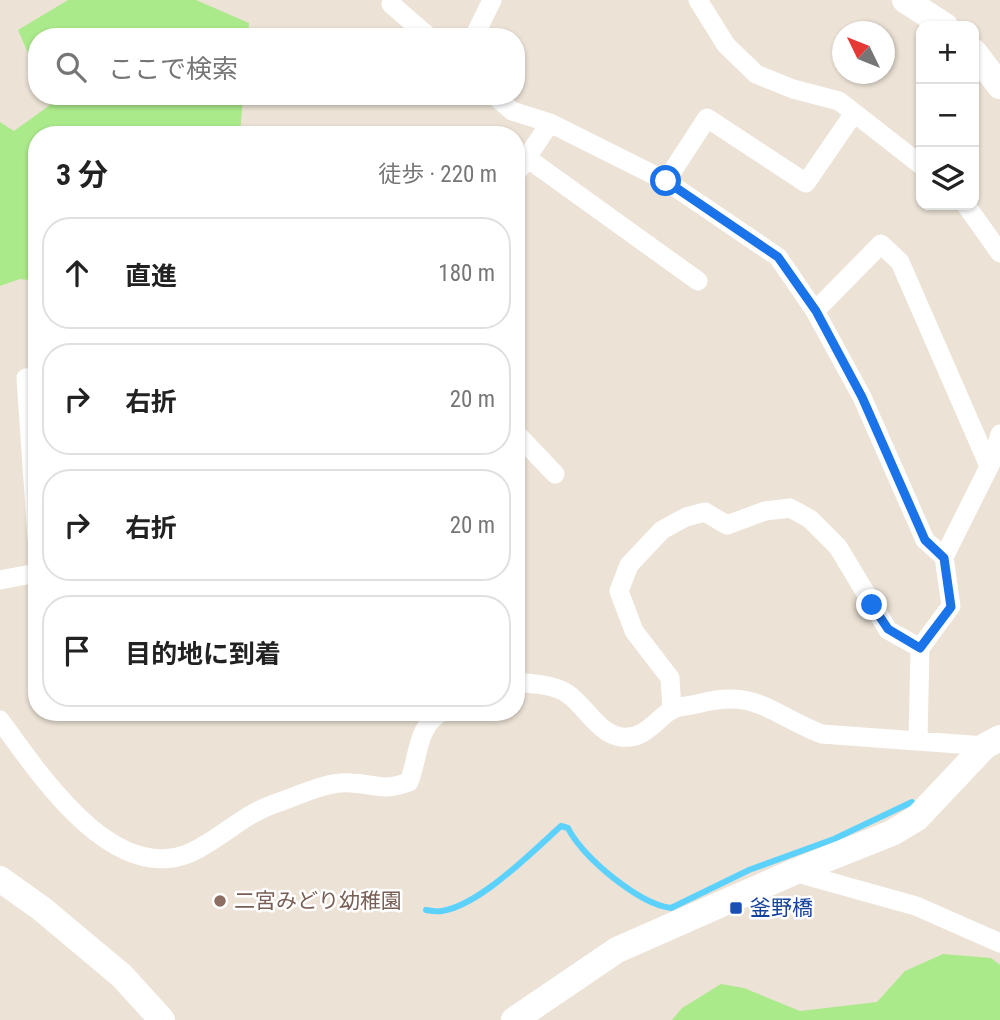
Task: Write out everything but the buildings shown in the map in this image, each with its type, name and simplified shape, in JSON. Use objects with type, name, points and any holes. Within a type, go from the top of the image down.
[{"type":"street","points":[[478,28],[492,0]]},
{"type":"street","points":[[698,0],[726,45],[756,74],[793,89],[839,101],[916,161]]},
{"type":"street","points":[[905,0],[937,21]]},
{"type":"street","points":[[391,4],[419,28]]},
{"type":"street","points":[[979,59],[1000,86]]},
{"type":"street","points":[[505,105],[512,111],[550,123],[666,181],[778,257],[816,311],[862,397],[925,540],[944,558]]},
{"type":"street","points":[[666,181],[708,118],[807,183],[854,113]]},
{"type":"street","points":[[525,161],[550,123]]},
{"type":"street","points":[[525,168],[698,281]]},
{"type":"street","points":[[970,210],[1000,253]]},
{"type":"street","points":[[816,311],[881,244],[900,262],[989,466]]},
{"type":"street","points":[[28,379],[28,408]]},
{"type":"street","points":[[918,740],[920,648],[951,607],[944,558],[989,466],[1000,434]]},
{"type":"street","points":[[525,442],[555,474]]},
{"type":"street","points":[[672,710],[670,678],[634,631],[619,591],[629,565],[662,530],[686,517],[705,512],[727,525],[765,510],[790,508],[810,519],[838,547],[888,629],[920,648]]},
{"type":"street","points":[[0,580],[28,575]]},
{"type":"street","points":[[525,683],[567,692],[606,731],[620,737],[633,736],[652,728],[672,710],[719,698],[742,699],[765,705],[797,725],[822,734],[992,742]]},
{"type":"street","points":[[0,720],[64,804],[90,828],[118,846],[146,857],[169,860],[192,852],[265,807],[303,794],[351,782],[379,788],[409,782],[422,730],[432,721]]},
{"type":"street","points":[[514,1020],[617,950],[794,872],[892,834],[917,818],[992,742]]},
{"type":"street","points":[[794,872],[916,906],[1000,943]]},
{"type":"street","points":[[0,879],[42,909],[122,976],[162,1020]]},
{"type":"green space","points":[[68,0],[196,0],[249,23],[249,28],[28,28],[28,53],[18,30]]},
{"type":"green space","points":[[50,105],[242,105],[241,126],[28,126],[28,280],[20,279],[0,286],[0,122],[14,131]]},
{"type":"green space","points":[[943,954],[991,958],[1000,965],[1000,1020],[672,1020],[682,1008],[721,984],[744,988],[800,1011],[877,1002],[905,971]]},
{"type":"waterway","points":[[426,910],[442,911],[473,899],[521,863],[561,826],[568,828],[575,840],[598,865],[628,889],[658,905],[671,908],[749,870],[834,839],[912,802]]},
{"type":"place","name":"二宮みどり幼稚園","points":[[220,901]]},
{"type":"place","name":"釜野橋","points":[[736,908]]},
{"type":"route","points":[[666,181],[778,257],[816,311],[862,397],[925,540],[944,558],[951,607],[920,648],[888,629],[872,605]]}]
